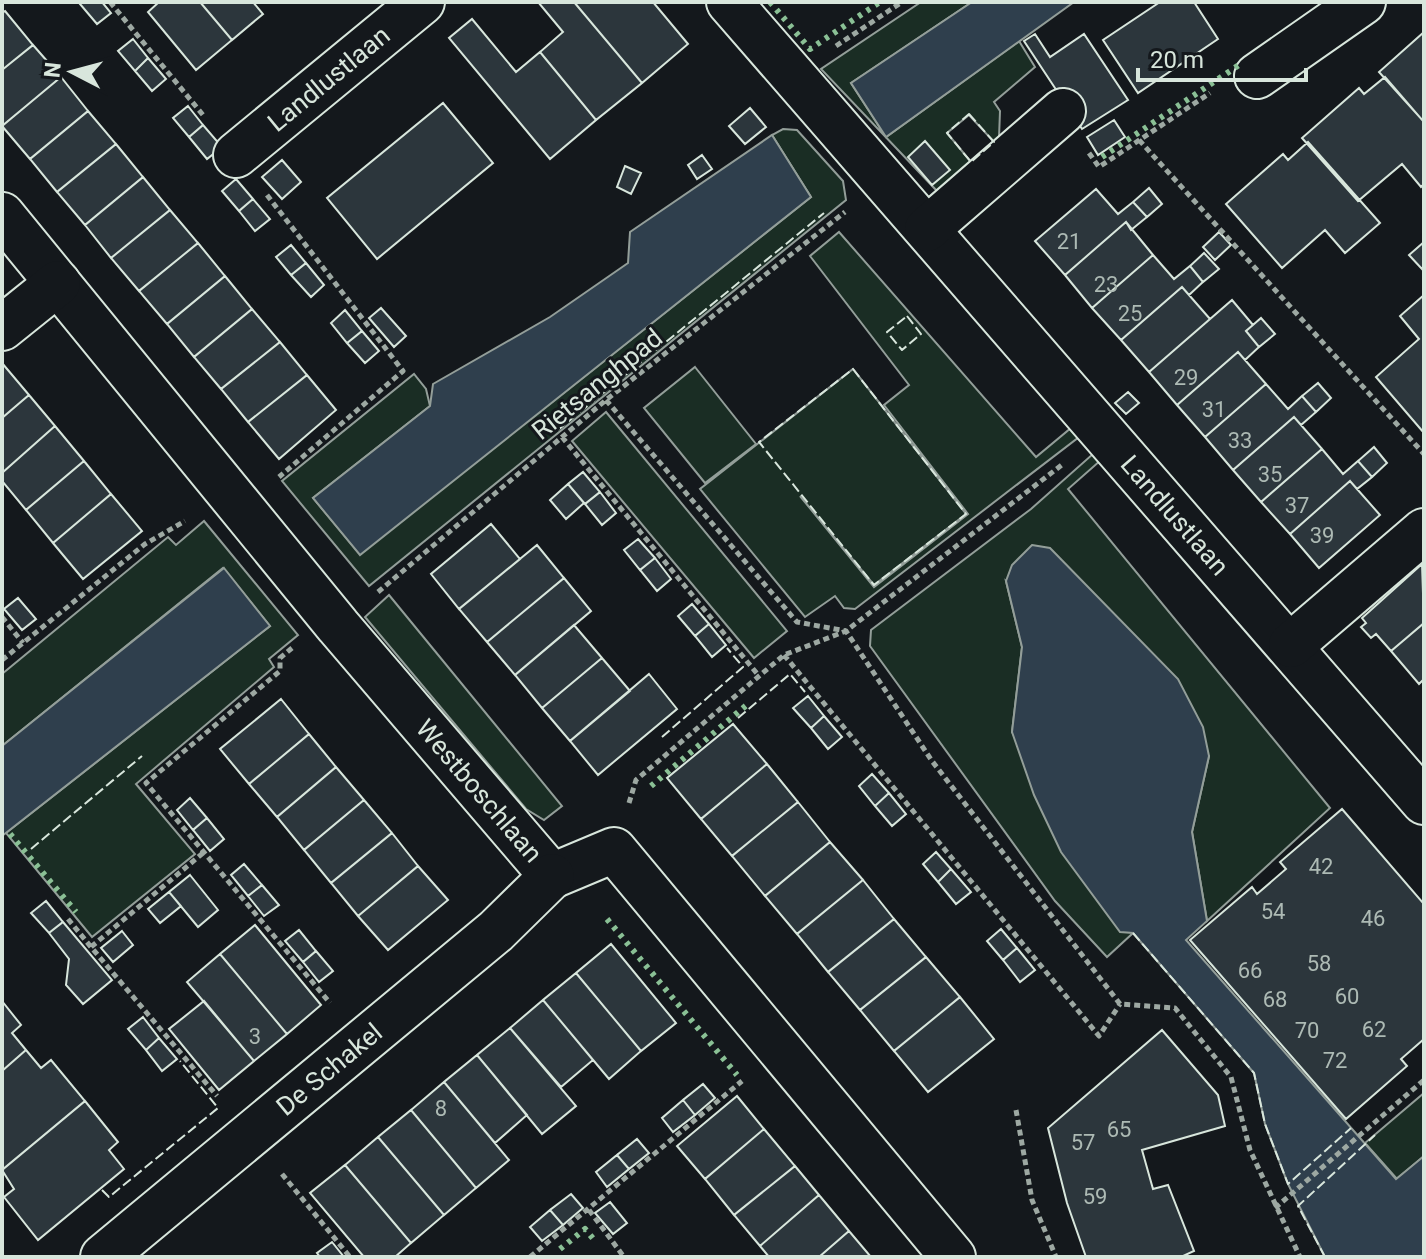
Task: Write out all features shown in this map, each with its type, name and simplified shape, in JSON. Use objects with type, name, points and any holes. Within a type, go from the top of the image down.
[{"type":"street","name":"Landlustlaan","points":[[236,155],[422,2]]},
{"type":"street","name":"Landlustlaan","points":[[729,2],[790,76],[886,179],[1291,645],[1424,802]]},
{"type":"street","points":[[1257,76],[1363,2]]},
{"type":"street","points":[[927,229],[1063,111]]},
{"type":"street","name":"Westboschlaan","points":[[2,215],[338,626],[552,876],[614,850]]},
{"type":"street","points":[[2,328],[58,283]]},
{"type":"street","points":[[1291,645],[1424,531]]},
{"type":"street","points":[[614,850],[953,1257]]},
{"type":"street","name":"De Schakel","points":[[103,1257],[496,931],[552,876]]},
{"type":"path","points":[[2,660],[145,544],[233,498],[403,371],[236,155],[110,2]]},
{"type":"path","points":[[790,76],[902,2]]},
{"type":"path","points":[[1063,111],[1099,167],[1246,69],[1257,76]]},
{"type":"path","points":[[1139,140],[1424,454]]},
{"type":"path","name":"Rietsanghpad","points":[[203,853],[146,783],[280,671],[280,658],[315,629],[338,626],[606,400],[886,179]]},
{"type":"path","points":[[606,400],[797,622],[846,631],[932,761],[1120,1004],[1175,1008],[1231,1077],[1250,1150],[1300,1257]]},
{"type":"path","points":[[614,850],[636,780],[784,655],[846,631],[1105,431]]},
{"type":"path","points":[[562,437],[759,676]]},
{"type":"path","points":[[2,617],[23,643]]},
{"type":"path","points":[[784,655],[1099,1036],[1120,1004]]},
{"type":"path","points":[[91,947],[203,853],[362,1040]]},
{"type":"path","points":[[68,919],[251,1133],[350,1257]]},
{"type":"path","points":[[530,1257],[781,1048]]},
{"type":"path","points":[[1275,1208],[1424,1080]]},
{"type":"path","points":[[1016,1110],[1032,1200],[1056,1257]]},
{"type":"path","points":[[589,1210],[624,1257]]},
{"type":"green space","points":[[921,2],[972,2],[851,83],[886,137],[1019,41],[1035,67],[994,102],[1000,111],[999,138],[994,142],[969,115],[947,133],[971,162],[937,191],[821,69]]},
{"type":"green space","points":[[783,129],[797,130],[843,181],[846,200],[369,586],[282,481],[414,374],[426,389],[430,406],[313,498],[360,554],[811,197],[772,135]]},
{"type":"green space","points":[[839,232],[1036,457],[1071,428],[1079,437],[855,609],[844,608],[835,596],[805,617],[700,489],[853,369],[966,514],[874,585],[800,496],[874,587],[968,514],[884,405],[909,385],[810,256]]},
{"type":"green space","points":[[695,367],[756,444],[705,483],[644,408]]},
{"type":"green space","points":[[606,412],[787,631],[754,658],[572,441]]},
{"type":"green space","points":[[1094,453],[1101,460],[1068,489],[1330,808],[1207,921],[1192,832],[1209,756],[1006,581],[1022,647],[1012,732],[1133,933],[1107,957],[1055,901],[870,646],[871,630],[1031,509]]},
{"type":"green space","points":[[204,521],[298,635],[269,659],[274,667],[136,784],[195,854],[92,937],[6,833],[270,626],[223,568],[2,746],[2,674],[168,537],[176,545]]},
{"type":"green space","points":[[389,595],[562,806],[544,820],[526,809],[365,617]]},
{"type":"green space","points":[[1424,1093],[1424,1156],[1397,1179],[1365,1143]]},
{"type":"water","points":[[972,2],[1074,2],[886,137],[851,83]]},
{"type":"water","points":[[772,135],[811,197],[360,555],[313,498],[430,406],[433,384],[550,317],[628,263],[630,232]]},
{"type":"water","points":[[1032,545],[1050,548],[1178,679],[1203,727],[1209,756],[1192,832],[1207,921],[1186,940],[1396,1179],[1424,1156],[1424,1257],[1325,1257],[1288,1184],[1265,1124],[1254,1073],[1133,933],[1120,932],[1061,852],[1034,795],[1012,732],[1022,647],[1006,581],[1012,565]]},
{"type":"water","points":[[224,568],[270,626],[2,836],[2,746]]},
{"type":"building","points":[[102,2],[111,13],[97,24],[80,4]]},
{"type":"building","points":[[159,2],[200,2],[232,40],[196,70],[148,12]]},
{"type":"building","points":[[200,2],[253,2],[263,14],[232,40]]},
{"type":"building","points":[[538,2],[574,2],[642,83],[596,120],[540,52],[563,32]]},
{"type":"building","points":[[574,2],[653,2],[688,44],[642,83]]},
{"type":"building","points":[[1160,2],[1194,2],[1218,39],[1138,93],[1103,40]]},
{"type":"building","points":[[5,11],[33,45],[2,70],[2,13]]},
{"type":"building","points":[[472,19],[516,72],[540,52],[596,120],[550,159],[449,38]]},
{"type":"building","points":[[1424,32],[1424,122],[1379,72]]},
{"type":"building","points":[[1035,34],[1050,57],[1084,34],[1128,100],[1082,129],[1024,41]]},
{"type":"building","points":[[133,39],[148,58],[135,71],[118,51]]},
{"type":"building","points":[[33,45],[61,77],[2,126],[2,70]]},
{"type":"building","points":[[148,58],[166,79],[152,91],[135,71]]},
{"type":"building","points":[[61,77],[88,111],[30,159],[2,126]]},
{"type":"building","points":[[1385,77],[1424,122],[1424,184],[1421,187],[1402,164],[1358,201],[1302,138],[1359,88],[1364,94]]},
{"type":"building","points":[[443,103],[493,163],[377,259],[327,198]]},
{"type":"building","points":[[188,106],[203,125],[189,137],[173,118]]},
{"type":"building","points":[[750,108],[766,127],[745,144],[729,126]]},
{"type":"building","points":[[88,111],[116,144],[57,192],[30,159]]},
{"type":"building","points":[[1114,120],[1125,137],[1098,155],[1087,137]]},
{"type":"building","points":[[203,125],[222,147],[207,159],[189,137]]},
{"type":"building","points":[[925,141],[950,170],[932,185],[908,157]]},
{"type":"building","points":[[1308,142],[1380,223],[1345,253],[1325,230],[1282,268],[1226,204],[1283,154],[1288,160]]},
{"type":"building","points":[[116,144],[143,177],[85,225],[57,192]]},
{"type":"building","points":[[702,155],[712,169],[697,179],[688,165]]},
{"type":"building","points":[[282,160],[301,182],[282,199],[262,177]]},
{"type":"building","points":[[625,166],[641,173],[631,194],[617,187]]},
{"type":"building","points":[[143,177],[170,210],[111,258],[85,225]]},
{"type":"building","points":[[236,179],[253,199],[239,211],[222,191]]},
{"type":"building","points":[[1149,188],[1162,204],[1147,217],[1133,202]]},
{"type":"building","points":[[1096,189],[1118,214],[1133,202],[1147,217],[1131,230],[1126,222],[1065,275],[1035,241]]},
{"type":"building","points":[[253,199],[270,219],[255,231],[239,211]]},
{"type":"building","points":[[170,210],[198,243],[139,291],[111,258]]},
{"type":"building","points":[[1126,222],[1153,255],[1092,308],[1065,275]]},
{"type":"building","points":[[1219,232],[1231,245],[1215,260],[1203,247]]},
{"type":"building","points":[[1424,242],[1424,267],[1422,269],[1409,255]]},
{"type":"building","points":[[198,243],[225,276],[167,324],[139,291]]},
{"type":"building","points":[[291,245],[306,263],[291,275],[276,257]]},
{"type":"building","points":[[1204,253],[1219,269],[1203,282],[1190,266]]},
{"type":"building","points":[[1153,255],[1174,279],[1190,266],[1203,282],[1189,295],[1182,287],[1121,340],[1092,308]]},
{"type":"building","points":[[306,263],[324,285],[311,297],[291,275]]},
{"type":"building","points":[[225,276],[252,309],[194,357],[167,324]]},
{"type":"building","points":[[1182,287],[1210,319],[1149,372],[1121,340]]},
{"type":"building","points":[[1424,295],[1424,433],[1376,377],[1419,339],[1400,316]]},
{"type":"building","points":[[1232,300],[1253,325],[1246,331],[1259,347],[1245,360],[1238,352],[1177,405],[1149,372]]},
{"type":"building","points":[[381,308],[406,336],[394,347],[369,318]]},
{"type":"building","points":[[252,309],[280,342],[221,389],[194,357]]},
{"type":"building","points":[[345,310],[362,331],[347,343],[331,323]]},
{"type":"building","points":[[1261,318],[1275,334],[1259,347],[1246,331]]},
{"type":"building","points":[[362,331],[379,351],[365,363],[347,343]]},
{"type":"building","points":[[280,342],[307,375],[248,422],[221,389]]},
{"type":"building","points":[[1238,352],[1266,384],[1205,437],[1177,405]]},
{"type":"building","points":[[2,363],[29,395],[2,418]]},
{"type":"building","points":[[307,375],[336,410],[279,459],[248,422]]},
{"type":"building","points":[[1318,383],[1331,398],[1316,412],[1302,396]]},
{"type":"building","points":[[1266,384],[1288,409],[1302,396],[1316,412],[1301,425],[1294,417],[1233,470],[1205,437]]},
{"type":"building","points":[[1128,392],[1139,403],[1126,414],[1115,403]]},
{"type":"building","points":[[29,395],[55,426],[2,473],[2,418]]},
{"type":"building","points":[[1294,417],[1322,449],[1261,502],[1233,470]]},
{"type":"building","points":[[55,426],[84,461],[26,510],[2,481],[2,473]]},
{"type":"building","points":[[1374,447],[1387,463],[1372,477],[1358,461]]},
{"type":"building","points":[[1322,449],[1343,474],[1358,461],[1372,477],[1357,489],[1350,481],[1290,534],[1261,502]]},
{"type":"building","points":[[84,461],[111,494],[53,543],[26,510]]},
{"type":"building","points":[[583,472],[600,492],[585,504],[568,484]]},
{"type":"building","points":[[1350,481],[1380,515],[1319,568],[1290,534]]},
{"type":"building","points":[[568,484],[584,503],[566,519],[550,500]]},
{"type":"building","points":[[600,492],[616,513],[602,525],[585,504]]},
{"type":"building","points":[[111,494],[142,531],[83,579],[53,543]]},
{"type":"building","points":[[491,524],[520,559],[459,609],[431,574]]},
{"type":"building","points":[[638,539],[655,558],[640,570],[624,550]]},
{"type":"building","points":[[537,545],[564,578],[487,642],[459,609]]},
{"type":"building","points":[[655,558],[671,579],[657,591],[640,570]]},
{"type":"building","points":[[1422,564],[1424,623],[1391,651],[1376,634],[1371,638],[1361,627],[1366,623],[1362,618]]},
{"type":"building","points":[[564,578],[591,611],[515,675],[487,642]]},
{"type":"building","points":[[18,598],[36,619],[22,630],[4,609]]},
{"type":"building","points":[[692,604],[709,624],[695,636],[678,616]]},
{"type":"building","points":[[1424,623],[1424,679],[1419,684],[1391,651]]},
{"type":"building","points":[[709,624],[726,645],[712,657],[695,636]]},
{"type":"building","points":[[574,625],[602,658],[542,708],[515,675]]},
{"type":"building","points":[[602,658],[630,691],[570,741],[542,708]]},
{"type":"building","points":[[649,674],[677,709],[598,775],[570,741]]},
{"type":"building","points":[[808,696],[824,716],[811,728],[793,708]]},
{"type":"building","points":[[281,699],[309,734],[249,784],[220,749]]},
{"type":"building","points":[[824,716],[842,737],[828,749],[811,728]]},
{"type":"building","points":[[733,724],[767,764],[701,819],[667,778]]},
{"type":"building","points":[[309,734],[336,767],[277,817],[249,784]]},
{"type":"building","points":[[767,764],[798,802],[732,856],[701,819]]},
{"type":"building","points":[[336,767],[364,800],[304,850],[277,817]]},
{"type":"building","points":[[872,774],[889,793],[875,806],[859,786]]},
{"type":"building","points":[[889,793],[906,814],[892,826],[875,806]]},
{"type":"building","points":[[190,798],[207,818],[193,830],[177,810]]},
{"type":"building","points":[[364,800],[392,833],[331,883],[304,850]]},
{"type":"building","points":[[798,802],[830,842],[765,896],[732,856]]},
{"type":"building","points":[[1342,809],[1424,904],[1424,1039],[1401,1059],[1407,1066],[1346,1119],[1190,940],[1252,887],[1257,894],[1286,869],[1280,862]]},
{"type":"building","points":[[207,818],[224,839],[210,851],[193,830]]},
{"type":"building","points":[[392,833],[418,866],[358,916],[331,883]]},
{"type":"building","points":[[830,842],[863,880],[797,934],[765,896]]},
{"type":"building","points":[[936,852],[951,869],[938,882],[923,864]]},
{"type":"building","points":[[244,864],[262,885],[248,896],[231,875]]},
{"type":"building","points":[[418,866],[448,900],[388,950],[358,916]]},
{"type":"building","points":[[951,869],[971,892],[956,904],[938,882]]},
{"type":"building","points":[[190,875],[218,910],[198,927],[169,892]]},
{"type":"building","points":[[863,880],[894,919],[828,972],[797,934]]},
{"type":"building","points":[[262,885],[279,905],[264,916],[248,896]]},
{"type":"building","points":[[169,892],[181,906],[160,923],[148,909]]},
{"type":"building","points":[[46,901],[63,922],[49,933],[31,913]]},
{"type":"building","points":[[894,919],[926,957],[860,1010],[828,972]]},
{"type":"building","points":[[63,922],[112,980],[83,1004],[66,985],[69,959],[49,933]]},
{"type":"building","points":[[255,925],[321,1005],[287,1034],[220,954]]},
{"type":"building","points":[[1001,929],[1017,948],[1003,960],[987,941]]},
{"type":"building","points":[[299,930],[316,951],[303,962],[285,941]]},
{"type":"building","points":[[122,931],[133,945],[113,962],[101,948]]},
{"type":"building","points":[[611,944],[676,1023],[641,1051],[576,973]]},
{"type":"building","points":[[1017,948],[1035,970],[1020,982],[1003,960]]},
{"type":"building","points":[[316,951],[333,971],[319,982],[303,962]]},
{"type":"building","points":[[220,954],[287,1034],[254,1061],[187,982]]},
{"type":"building","points":[[926,957],[960,997],[894,1051],[860,1010]]},
{"type":"building","points":[[576,973],[641,1051],[609,1079],[543,1000]]},
{"type":"building","points":[[960,997],[994,1039],[928,1092],[894,1051]]},
{"type":"building","points":[[543,1000],[593,1060],[561,1087],[510,1028]]},
{"type":"building","points":[[2,1001],[21,1025],[12,1033],[26,1050],[2,1071]]},
{"type":"building","points":[[204,1001],[254,1061],[219,1090],[169,1029]]},
{"type":"building","points":[[143,1017],[159,1038],[146,1050],[128,1029]]},
{"type":"building","points":[[510,1028],[576,1106],[542,1134],[477,1055]]},
{"type":"building","points":[[1162,1030],[1218,1095],[1225,1126],[1142,1150],[1153,1189],[1168,1185],[1194,1251],[1181,1257],[1086,1257],[1067,1203],[1048,1128]]},
{"type":"building","points":[[159,1038],[177,1059],[162,1071],[146,1050]]},
{"type":"building","points":[[26,1050],[41,1068],[51,1060],[85,1101],[2,1170],[2,1071]]},
{"type":"building","points":[[477,1055],[527,1115],[495,1143],[444,1082]]},
{"type":"building","points":[[444,1082],[509,1160],[476,1188],[411,1110]]},
{"type":"building","points":[[703,1084],[715,1098],[695,1115],[683,1100]]},
{"type":"building","points":[[737,1096],[764,1129],[705,1179],[677,1146]]},
{"type":"building","points":[[683,1100],[695,1115],[673,1132],[662,1118]]},
{"type":"building","points":[[85,1101],[118,1142],[109,1150],[124,1169],[38,1240],[4,1197],[14,1189],[2,1170]]},
{"type":"building","points":[[411,1110],[476,1188],[444,1215],[378,1137]]},
{"type":"building","points":[[764,1129],[795,1166],[734,1215],[705,1179]]},
{"type":"building","points":[[378,1137],[444,1215],[411,1243],[345,1165]]},
{"type":"building","points":[[637,1139],[649,1153],[629,1169],[617,1155]]},
{"type":"building","points":[[617,1155],[629,1169],[607,1187],[596,1172]]},
{"type":"building","points":[[345,1165],[411,1243],[395,1257],[364,1257],[310,1193]]},
{"type":"building","points":[[795,1166],[819,1195],[760,1246],[734,1215]]},
{"type":"building","points":[[571,1194],[583,1208],[563,1225],[550,1210]]},
{"type":"building","points":[[819,1195],[849,1231],[819,1257],[769,1257],[760,1246]]},
{"type":"building","points":[[610,1202],[627,1223],[613,1234],[595,1213]]},
{"type":"building","points":[[550,1210],[563,1225],[542,1241],[530,1227]]},
{"type":"building","points":[[849,1231],[871,1257],[819,1257]]},
{"type":"building","points":[[332,1242],[344,1257],[320,1257],[317,1253]]},
{"type":"hedge","points":[[770,2],[810,49],[880,2]]},
{"type":"hedge","points":[[1102,157],[1242,63]]},
{"type":"hedge","points":[[651,786],[749,703]]},
{"type":"hedge","points":[[10,834],[76,912]]},
{"type":"hedge","points":[[607,919],[737,1075]]},
{"type":"hedge","points":[[560,1249],[585,1229],[596,1242]]},
{"type":"fence","points":[[969,114],[994,142],[971,162],[947,133],[969,114]]},
{"type":"fence","points":[[558,430],[824,213]]},
{"type":"fence","points":[[907,316],[921,334],[902,350],[887,332],[907,316]]},
{"type":"fence","points":[[853,369],[966,514],[874,585],[759,442],[853,369]]},
{"type":"fence","points":[[662,737],[743,667],[727,648]]},
{"type":"fence","points":[[738,718],[790,674],[805,692]]},
{"type":"fence","points":[[31,849],[142,756]]},
{"type":"fence","points":[[1133,933],[1254,1073],[1265,1124],[1288,1184],[1351,1128]]},
{"type":"fence","points":[[102,1190],[109,1197],[218,1108],[180,1061]]},
{"type":"fence","points":[[1325,1257],[1298,1206],[1375,1135]]}]
